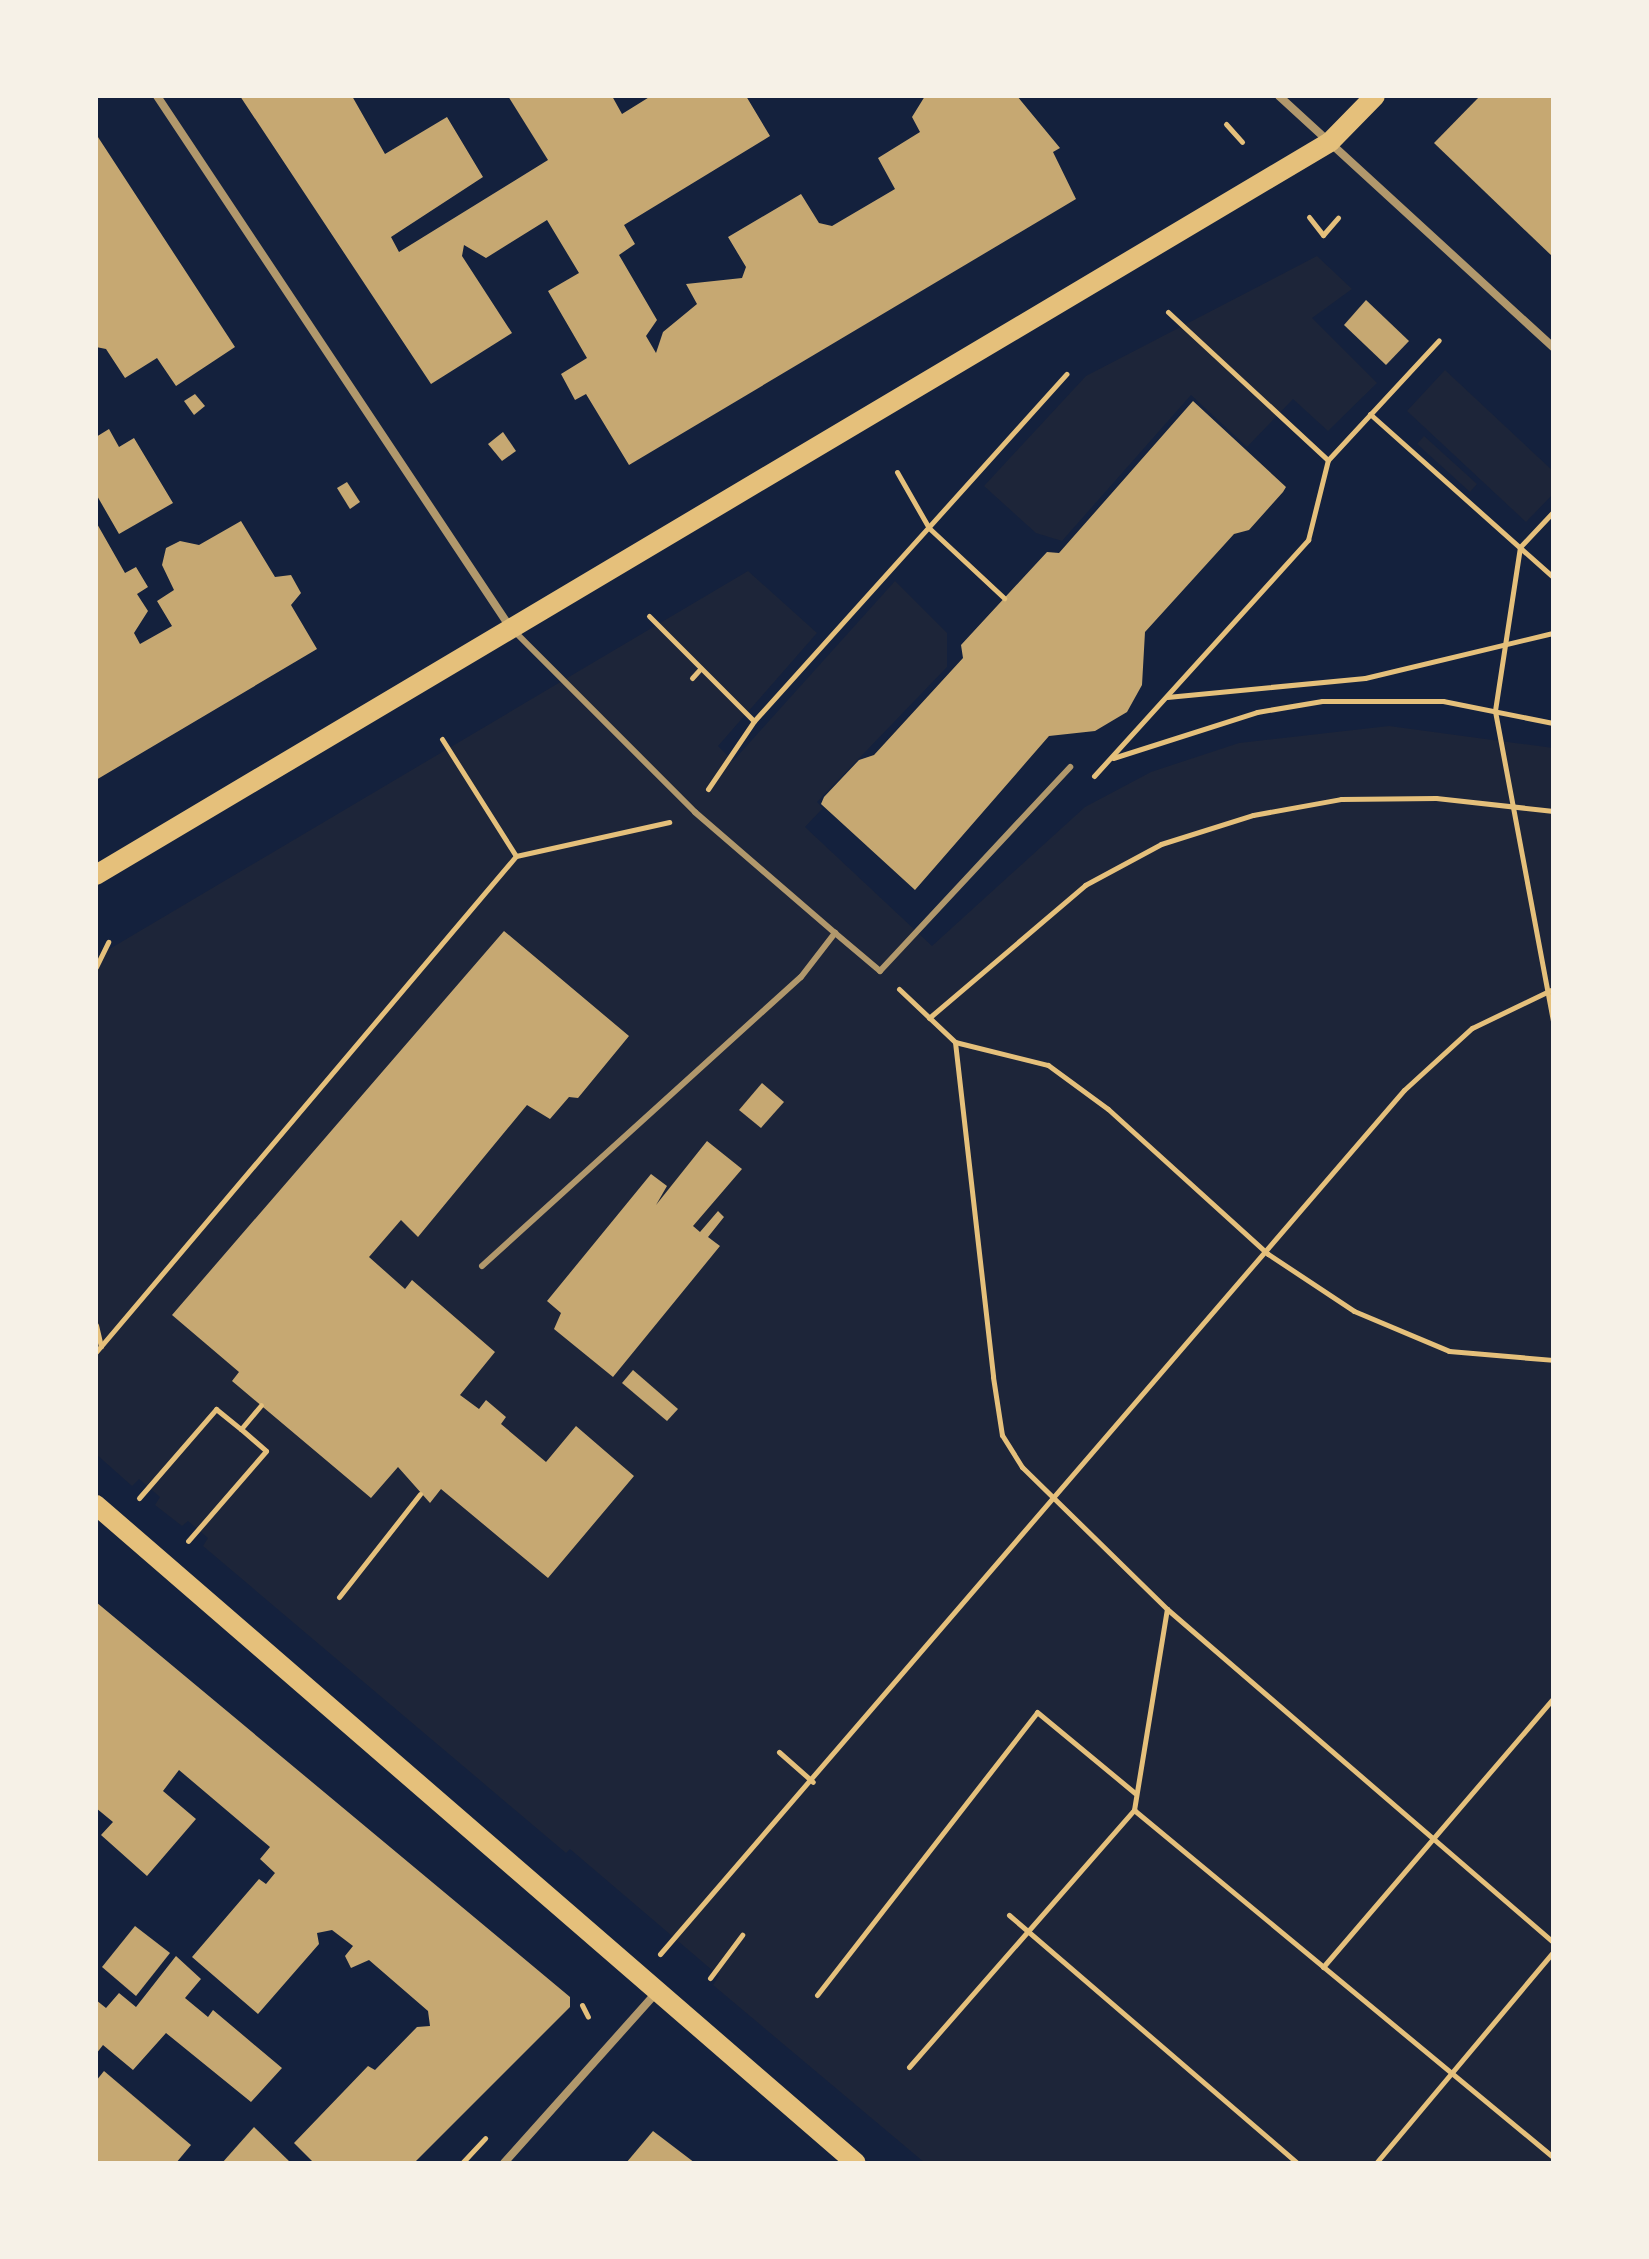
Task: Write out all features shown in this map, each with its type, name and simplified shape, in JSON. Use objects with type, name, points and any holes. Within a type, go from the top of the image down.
[{"type":"main road","points":[[96,875],[508,624],[1330,142],[1375,96]]},
{"type":"main road","points":[[96,1505],[856,2163]]},
{"type":"street","points":[[157,96],[508,624]]},
{"type":"street","points":[[1279,96],[1553,347]]},
{"type":"street","points":[[504,2163],[657,1992]]},
{"type":"lane","points":[[508,624],[695,812],[880,971],[1070,767]]},
{"type":"lane","points":[[482,1266],[801,977],[835,933]]},
{"type":"path","points":[[1226,124],[1242,142]]},
{"type":"path","points":[[1309,217],[1323,235],[1338,218]]},
{"type":"path","points":[[1168,312],[1328,460]]},
{"type":"path","points":[[1082,788],[1308,540],[1328,460],[1439,340]]},
{"type":"path","points":[[96,1352],[516,856],[646,830],[695,812],[754,721],[1066,374]]},
{"type":"path","points":[[1370,414],[1553,577]]},
{"type":"path","points":[[897,472],[929,528],[1004,598]]},
{"type":"path","points":[[1553,512],[1520,547],[1500,651],[1495,711],[1553,1021]]},
{"type":"path","points":[[649,616],[754,721]]},
{"type":"path","points":[[1166,697],[1365,678],[1500,651],[1553,633]]},
{"type":"path","points":[[692,678],[701,668]]},
{"type":"path","points":[[1112,758],[1257,712],[1322,701],[1397,697],[1553,723]]},
{"type":"path","points":[[442,739],[516,856]]},
{"type":"path","points":[[929,1018],[1085,885],[1161,844],[1253,815],[1341,799],[1436,798],[1553,811]]},
{"type":"path","points":[[96,967],[108,942]]},
{"type":"path","points":[[880,971],[955,1042],[1048,1065],[1268,1254],[1354,1311],[1449,1351],[1553,1360]]},
{"type":"path","points":[[667,1945],[813,1782],[1049,1501],[1268,1254],[1431,1063],[1483,1022],[1553,989]]},
{"type":"path","points":[[955,1042],[1002,1435],[1049,1501],[1167,1609],[1553,1942]]},
{"type":"path","points":[[96,1325],[101,1346]]},
{"type":"path","points":[[241,1429],[261,1405]]},
{"type":"path","points":[[117,1523],[216,1409],[241,1429],[266,1451],[166,1566]]},
{"type":"path","points":[[339,1597],[420,1494]]},
{"type":"path","points":[[909,2067],[1134,1810],[1167,1609]]},
{"type":"path","points":[[1323,1967],[1553,1699]]},
{"type":"path","points":[[817,1995],[1037,1712],[1136,1794]]},
{"type":"path","points":[[779,1752],[813,1782]]},
{"type":"path","points":[[1134,1810],[1553,2157]]},
{"type":"path","points":[[1009,1915],[1297,2163]]},
{"type":"path","points":[[710,1978],[742,1935]]},
{"type":"path","points":[[1376,2163],[1553,1952]]},
{"type":"path","points":[[582,2005],[588,2017]]},
{"type":"shaded area","points":[[1317,256],[1352,289],[1312,318],[1377,383],[1328,431],[1293,399],[1247,447],[1191,395],[1062,541],[1036,533],[984,486],[1086,376]]},
{"type":"shaded area","points":[[1445,370],[1553,471],[1553,494],[1526,522],[1407,411]]},
{"type":"shaded area","points":[[1424,436],[1477,484],[1470,492],[1417,444]]},
{"type":"shaded area","points":[[748,571],[817,633],[718,746],[733,761],[895,581],[947,633],[947,667],[817,802],[823,808],[805,827],[932,946],[1085,807],[1151,772],[1239,743],[1389,726],[1553,748],[1553,2163],[925,2163],[713,1985],[719,1976],[570,1849],[566,1853],[203,1546],[208,1538],[188,1521],[182,1526],[155,1505],[160,1497],[139,1479],[132,1486],[96,1454],[96,957]]},
{"type":"building","points":[[240,96],[352,96],[385,154],[447,117],[483,177],[391,237],[399,252],[548,160],[508,96],[612,96],[622,114],[651,96],[746,96],[770,136],[624,225],[635,244],[619,255],[657,320],[646,336],[656,353],[663,332],[697,304],[686,284],[742,278],[746,267],[728,237],[801,194],[819,223],[832,226],[895,189],[878,158],[920,132],[912,117],[925,96],[1017,96],[1060,148],[1053,152],[1076,199],[629,465],[586,394],[575,400],[561,374],[587,358],[548,291],[579,273],[547,220],[486,258],[464,245],[462,256],[512,333],[431,384]]},
{"type":"building","points":[[1480,96],[1553,96],[1553,257],[1434,143]]},
{"type":"building","points":[[96,134],[235,347],[176,386],[157,358],[125,378],[106,349],[96,347]]},
{"type":"building","points":[[1366,300],[1409,341],[1386,365],[1344,325]]},
{"type":"building","points":[[195,394],[205,406],[194,415],[184,401]]},
{"type":"building","points":[[1193,401],[1286,487],[1249,530],[1234,534],[1145,632],[1142,685],[1127,712],[1095,731],[1049,736],[915,890],[821,804],[824,797],[859,760],[874,755],[963,658],[961,645],[1047,552],[1059,553]]},
{"type":"building","points":[[109,429],[119,447],[134,438],[173,503],[119,534],[96,494],[96,437]]},
{"type":"building","points":[[503,432],[516,451],[502,461],[488,444]]},
{"type":"building","points":[[347,482],[360,502],[350,509],[337,488]]},
{"type":"building","points":[[241,521],[275,577],[291,575],[301,593],[291,605],[317,649],[96,780],[96,522],[125,573],[136,567],[148,587],[137,594],[148,611],[134,633],[140,644],[172,626],[157,601],[174,590],[162,565],[166,548],[180,541],[199,545]]},
{"type":"building","points":[[504,931],[629,1036],[578,1098],[569,1097],[550,1119],[527,1105],[418,1237],[401,1220],[369,1257],[405,1289],[412,1280],[495,1352],[460,1395],[479,1409],[486,1400],[506,1417],[501,1424],[546,1462],[576,1426],[634,1476],[548,1578],[441,1489],[430,1503],[398,1467],[371,1498],[232,1381],[239,1372],[172,1315]]},
{"type":"building","points":[[762,1083],[784,1102],[761,1128],[739,1110]]},
{"type":"building","points":[[707,1141],[742,1169],[693,1226],[700,1232],[718,1211],[724,1217],[708,1237],[720,1246],[613,1377],[554,1329],[561,1313],[547,1301],[651,1174],[667,1186],[656,1205]]},
{"type":"building","points":[[633,1370],[678,1409],[667,1421],[622,1383]]},
{"type":"building","points":[[96,1602],[570,1997],[570,2007],[414,2163],[314,2163],[294,2143],[368,2066],[375,2070],[417,2027],[430,2026],[428,2011],[369,1960],[351,1968],[345,1956],[353,1946],[332,1930],[317,1933],[319,1944],[258,2014],[192,1957],[259,1879],[266,1884],[275,1873],[260,1859],[270,1847],[179,1770],[163,1791],[196,1819],[147,1876],[101,1835],[113,1822],[96,1808]]},
{"type":"building","points":[[135,1926],[170,1953],[136,1996],[102,1967]]},
{"type":"building","points":[[176,1956],[201,1979],[185,1998],[208,2017],[213,2010],[282,2068],[251,2102],[166,2033],[133,2070],[103,2045],[96,2054],[96,2000],[106,2008],[119,1993],[136,2007]]},
{"type":"building","points":[[104,2071],[191,2145],[176,2163],[96,2163],[96,2081]]},
{"type":"building","points":[[254,2127],[291,2163],[222,2163]]},
{"type":"building","points":[[653,2131],[695,2163],[626,2163]]}]
